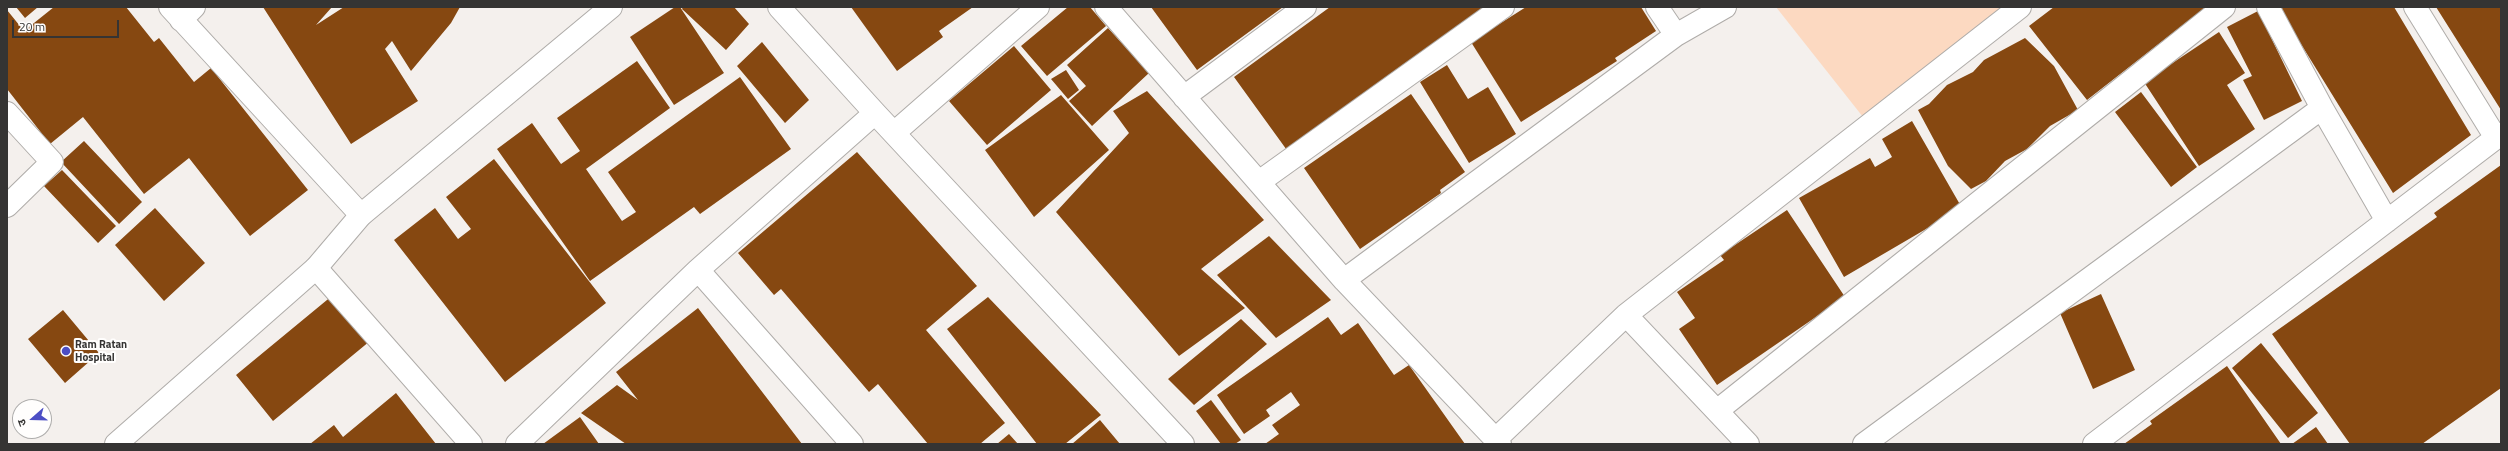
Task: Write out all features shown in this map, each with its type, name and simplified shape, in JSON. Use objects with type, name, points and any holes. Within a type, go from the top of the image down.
[{"type":"street","points":[[116,444],[316,268],[361,215],[612,7]]},
{"type":"street","points":[[779,7],[875,113],[1183,444]]},
{"type":"street","points":[[894,133],[1038,7]]},
{"type":"street","points":[[1106,7],[1344,280],[1498,442],[1626,315],[2020,7]]},
{"type":"street","points":[[1184,97],[1305,7]]},
{"type":"street","points":[[1259,182],[1504,7]]},
{"type":"street","points":[[1657,7],[1676,35]]},
{"type":"street","points":[[1344,280],[1676,35],[1724,7]]},
{"type":"street","points":[[1718,410],[2224,7]]},
{"type":"street","points":[[2268,7],[2322,108],[2387,221]]},
{"type":"street","points":[[2094,444],[2499,136],[2415,7]]},
{"type":"street","points":[[181,11],[361,215]]},
{"type":"street","points":[[1864,444],[2322,108]]},
{"type":"street","points":[[7,113],[52,162],[7,206]]},
{"type":"street","points":[[517,444],[698,270],[875,113]]},
{"type":"street","points":[[316,268],[471,444]]},
{"type":"street","points":[[698,270],[852,444]]},
{"type":"street","points":[[1626,315],[1718,410],[1748,444]]},
{"type":"shaded area","points":[[1776,7],[2005,7],[1863,117]]},
{"type":"building","points":[[16,7],[38,7],[25,18]]},
{"type":"building","points":[[54,7],[126,7],[154,42],[159,38],[194,82],[211,68],[308,190],[250,236],[189,158],[144,194],[83,117],[50,144],[7,89],[7,10],[24,31]]},
{"type":"building","points":[[263,7],[332,7],[316,25],[344,7],[460,7],[451,23],[411,71],[392,41],[385,49],[418,101],[351,144]]},
{"type":"building","points":[[675,7],[680,7],[724,73],[674,105],[630,37]]},
{"type":"building","points":[[683,7],[734,7],[749,24],[726,50],[682,9]]},
{"type":"building","points":[[851,7],[973,7],[939,31],[943,37],[897,71]]},
{"type":"building","points":[[1068,7],[1090,7],[1106,26],[1047,76],[1021,46]]},
{"type":"building","points":[[1151,7],[1283,7],[1197,70]]},
{"type":"building","points":[[1330,7],[1484,7],[1289,153],[1234,77]]},
{"type":"building","points":[[1526,7],[1641,7],[1656,31],[1615,58],[1617,61],[1521,122],[1471,42]]},
{"type":"building","points":[[2054,7],[2206,7],[2087,100],[2029,26]]},
{"type":"building","points":[[2278,7],[2394,7],[2471,135],[2393,193]]},
{"type":"building","points":[[2436,7],[2501,7],[2501,110]]},
{"type":"building","points":[[2258,11],[2302,101],[2264,120],[2243,80],[2252,76],[2227,27]]},
{"type":"building","points":[[1108,28],[1149,73],[1092,126],[1069,101],[1086,86],[1067,65]]},
{"type":"building","points":[[2219,32],[2245,73],[2227,85],[2255,129],[2199,166],[2144,82]]},
{"type":"building","points":[[2025,38],[2054,66],[2078,110],[2050,126],[2027,149],[2005,161],[1986,181],[1971,189],[1948,166],[1918,110],[1929,104],[1947,85],[1973,72],[1984,60]]},
{"type":"building","points":[[762,42],[809,100],[785,123],[737,66]]},
{"type":"building","points":[[1014,46],[1051,90],[987,145],[949,101]]},
{"type":"building","points":[[637,61],[670,108],[586,169],[622,221],[636,212],[608,172],[740,77],[791,149],[700,214],[694,207],[590,281],[497,149],[532,123],[561,164],[580,151],[557,118]]},
{"type":"building","points":[[1447,65],[1468,99],[1488,87],[1516,134],[1469,163],[1420,82]]},
{"type":"building","points":[[1066,70],[1079,90],[1068,99],[1051,79]]},
{"type":"building","points":[[1147,91],[1264,220],[1201,269],[1245,308],[1179,356],[1056,212],[1129,133],[1113,111]]},
{"type":"building","points":[[2141,92],[2197,167],[2171,187],[2115,112]]},
{"type":"building","points":[[1411,94],[1465,172],[1440,190],[1441,193],[1360,249],[1304,168]]},
{"type":"building","points":[[1061,95],[1109,150],[1034,217],[985,150]]},
{"type":"building","points":[[1912,121],[1962,208],[1844,277],[1799,198],[1870,158],[1875,167],[1892,157],[1882,139]]},
{"type":"building","points":[[84,141],[142,202],[119,224],[61,162]]},
{"type":"building","points":[[857,152],[977,286],[926,330],[1005,423],[980,444],[928,444],[878,384],[869,392],[781,289],[774,295],[738,253]]},
{"type":"building","points":[[494,159],[606,303],[505,382],[394,240],[435,208],[458,239],[471,229],[446,197]]},
{"type":"building","points":[[2501,165],[2501,388],[2422,444],[2350,444],[2272,334],[2437,217],[2434,213]]},
{"type":"building","points":[[62,170],[116,226],[98,243],[44,186]]},
{"type":"building","points":[[155,208],[205,263],[164,301],[115,245]]},
{"type":"building","points":[[1787,210],[1845,297],[1717,385],[1679,329],[1695,318],[1677,292],[1724,260],[1720,255]]},
{"type":"building","points":[[1269,236],[1331,300],[1276,338],[1217,275]]},
{"type":"building","points":[[2101,294],[2135,370],[2093,389],[2060,313]]},
{"type":"building","points":[[333,295],[370,341],[273,421],[236,375]]},
{"type":"building","points":[[988,297],[1101,415],[1065,444],[1037,444],[947,329]]},
{"type":"building","points":[[698,308],[802,444],[626,444],[581,413],[617,385],[638,400],[616,372]]},
{"type":"building","points":[[63,310],[99,353],[65,383],[28,339]]},
{"type":"building","points":[[1328,317],[1341,335],[1358,323],[1394,375],[1409,365],[1465,444],[1265,444],[1279,434],[1272,425],[1300,405],[1291,392],[1266,410],[1270,416],[1244,434],[1217,395]]},
{"type":"building","points":[[1241,319],[1267,344],[1194,405],[1168,379]]},
{"type":"building","points":[[2261,343],[2318,413],[2288,438],[2232,368]]},
{"type":"building","points":[[2227,366],[2281,444],[2124,444],[2152,424],[2150,421]]},
{"type":"building","points":[[396,393],[436,444],[310,444],[334,425],[343,437]]},
{"type":"building","points":[[1211,400],[1241,440],[1235,444],[1221,444],[1196,411]]},
{"type":"building","points":[[580,417],[599,444],[543,444]]},
{"type":"building","points":[[1100,420],[1120,444],[1072,444]]},
{"type":"building","points":[[2316,427],[2328,444],[2292,444]]},
{"type":"building","points":[[1009,434],[1018,444],[997,444]]},
{"type":"place","name":"Ram Ratan Hospital","points":[[66,351]]}]
